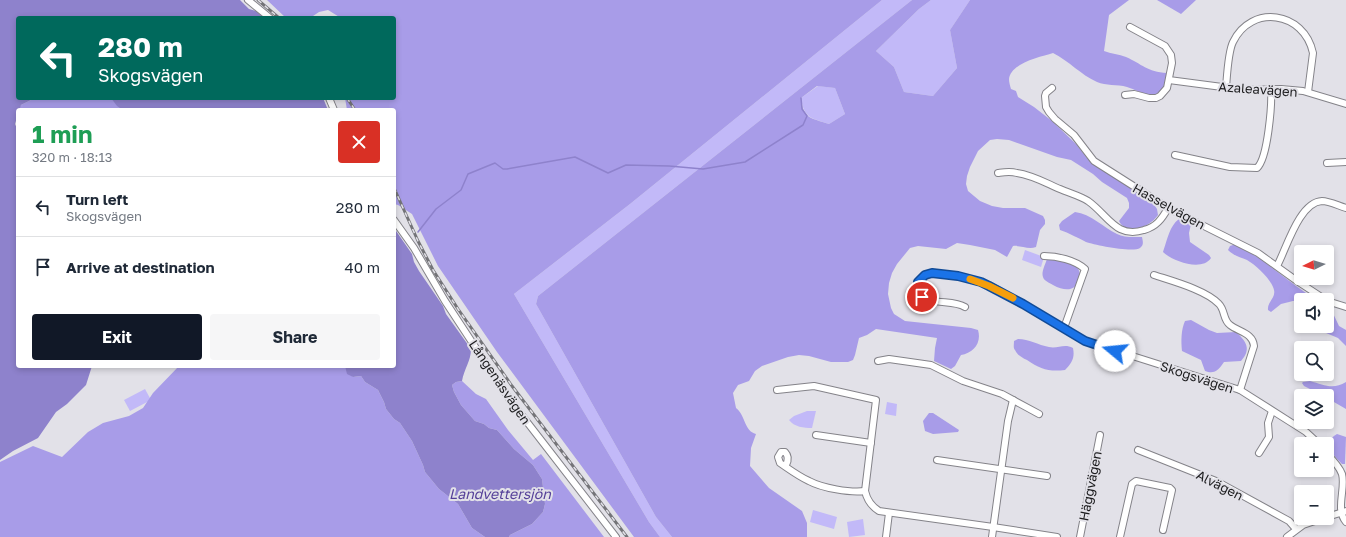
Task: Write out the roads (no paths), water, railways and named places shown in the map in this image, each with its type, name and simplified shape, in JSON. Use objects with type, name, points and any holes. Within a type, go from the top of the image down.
[{"type":"street","points":[[248,0],[268,16]]},
{"type":"street","points":[[1226,88],[1231,47],[1237,35],[1248,24],[1259,18],[1280,18],[1286,19],[1301,28],[1312,48],[1313,53],[1308,92]]},
{"type":"street","points":[[1125,94],[1156,98],[1163,93],[1169,80],[1172,63],[1169,51],[1159,43],[1130,27]]},
{"type":"street","name":"Azaleavägen","points":[[1169,80],[1245,90],[1281,89],[1308,92],[1346,104]]},
{"type":"street","name":"Hasselvägen","points":[[1052,88],[1048,90],[1045,96],[1046,107],[1055,119],[1074,135],[1094,161],[1168,208],[1258,253],[1315,293]]},
{"type":"street","points":[[1175,155],[1230,167],[1257,168],[1262,162],[1270,121],[1272,108],[1271,89]]},
{"type":"street","points":[[1327,163],[1346,162]]},
{"type":"street","points":[[998,173],[1018,173],[1087,200],[1116,227],[1127,232],[1141,231],[1154,226],[1168,208]]},
{"type":"street","points":[[1277,266],[1292,233],[1308,208],[1313,204],[1322,201],[1346,208]]},
{"type":"street","name":"Långenäsvägen","points":[[396,223],[414,248],[445,301],[510,400],[616,537]]},
{"type":"street","points":[[1044,256],[1056,257],[1079,264],[1085,269],[1064,328]]},
{"type":"street","name":"Skogsvägen","points":[[965,307],[959,304],[926,299],[920,294],[918,282],[925,275],[932,273],[958,276],[981,282],[1023,304],[1091,344],[1240,390],[1311,437]]},
{"type":"street","points":[[1154,275],[1193,289],[1220,304],[1227,323],[1252,339],[1254,346],[1240,390]]},
{"type":"street","name":"Hasselvägen","points":[[1334,303],[1346,307]]},
{"type":"street","points":[[878,361],[889,359],[931,365],[963,381],[1002,394],[1039,414]]},
{"type":"street","points":[[777,390],[814,386],[876,400],[865,492],[867,499],[874,508],[879,511],[1057,537]]},
{"type":"street","points":[[992,537],[1008,421],[1013,400]]},
{"type":"street","points":[[1259,453],[1269,437],[1268,423],[1272,411]]},
{"type":"street","points":[[816,435],[871,443]]},
{"type":"street","name":"Häggvägen","points":[[1080,537],[1100,435]]},
{"type":"street","name":"Alvägen","points":[[1138,450],[1216,481],[1289,521],[1296,529]]},
{"type":"street","points":[[938,460],[1002,468],[1047,476]]},
{"type":"street","points":[[1334,461],[1344,471],[1341,507],[1344,512],[1343,518],[1346,522]]},
{"type":"street","points":[[786,465],[793,472],[811,482],[845,491],[856,493],[865,492]]},
{"type":"street","points":[[1120,537],[1132,484],[1136,481],[1170,488],[1172,490],[1163,530]]},
{"type":"street","points":[[1334,515],[1344,512]]},
{"type":"street","points":[[886,537],[889,513]]},
{"type":"street","points":[[1287,537],[1302,525]]},
{"type":"water","points":[[0,0],[240,0],[249,9],[256,11],[262,16],[16,16],[16,100],[31,100],[21,105],[20,108],[16,108],[15,124],[16,368],[91,368],[86,385],[67,404],[56,412],[38,438],[13,451],[0,460]]},
{"type":"water","points":[[112,100],[324,100],[327,108],[120,108]]},
{"type":"water","name":"Landvettersjön","points":[[396,231],[412,254],[419,271],[443,306],[446,314],[471,349],[470,357],[462,381],[456,382],[452,385],[454,392],[461,405],[475,421],[497,430],[514,449],[533,465],[542,479],[545,504],[543,512],[532,524],[510,535],[509,537],[485,537],[472,528],[458,504],[439,489],[425,472],[412,441],[400,423],[394,419],[386,409],[378,390],[365,382],[361,376],[353,377],[347,374],[346,368],[396,368]]},
{"type":"waterway","points":[[418,232],[436,209],[461,190],[468,174],[495,163],[503,169],[507,169],[575,157],[608,173],[626,165],[669,166],[703,169],[745,162],[803,125],[807,116],[802,109],[801,98]]},
{"type":"railway","points":[[258,0],[277,16]]},
{"type":"railway","points":[[348,100],[354,108]]},
{"type":"railway","points":[[396,192],[433,270],[458,309],[512,386],[627,537]]}]
